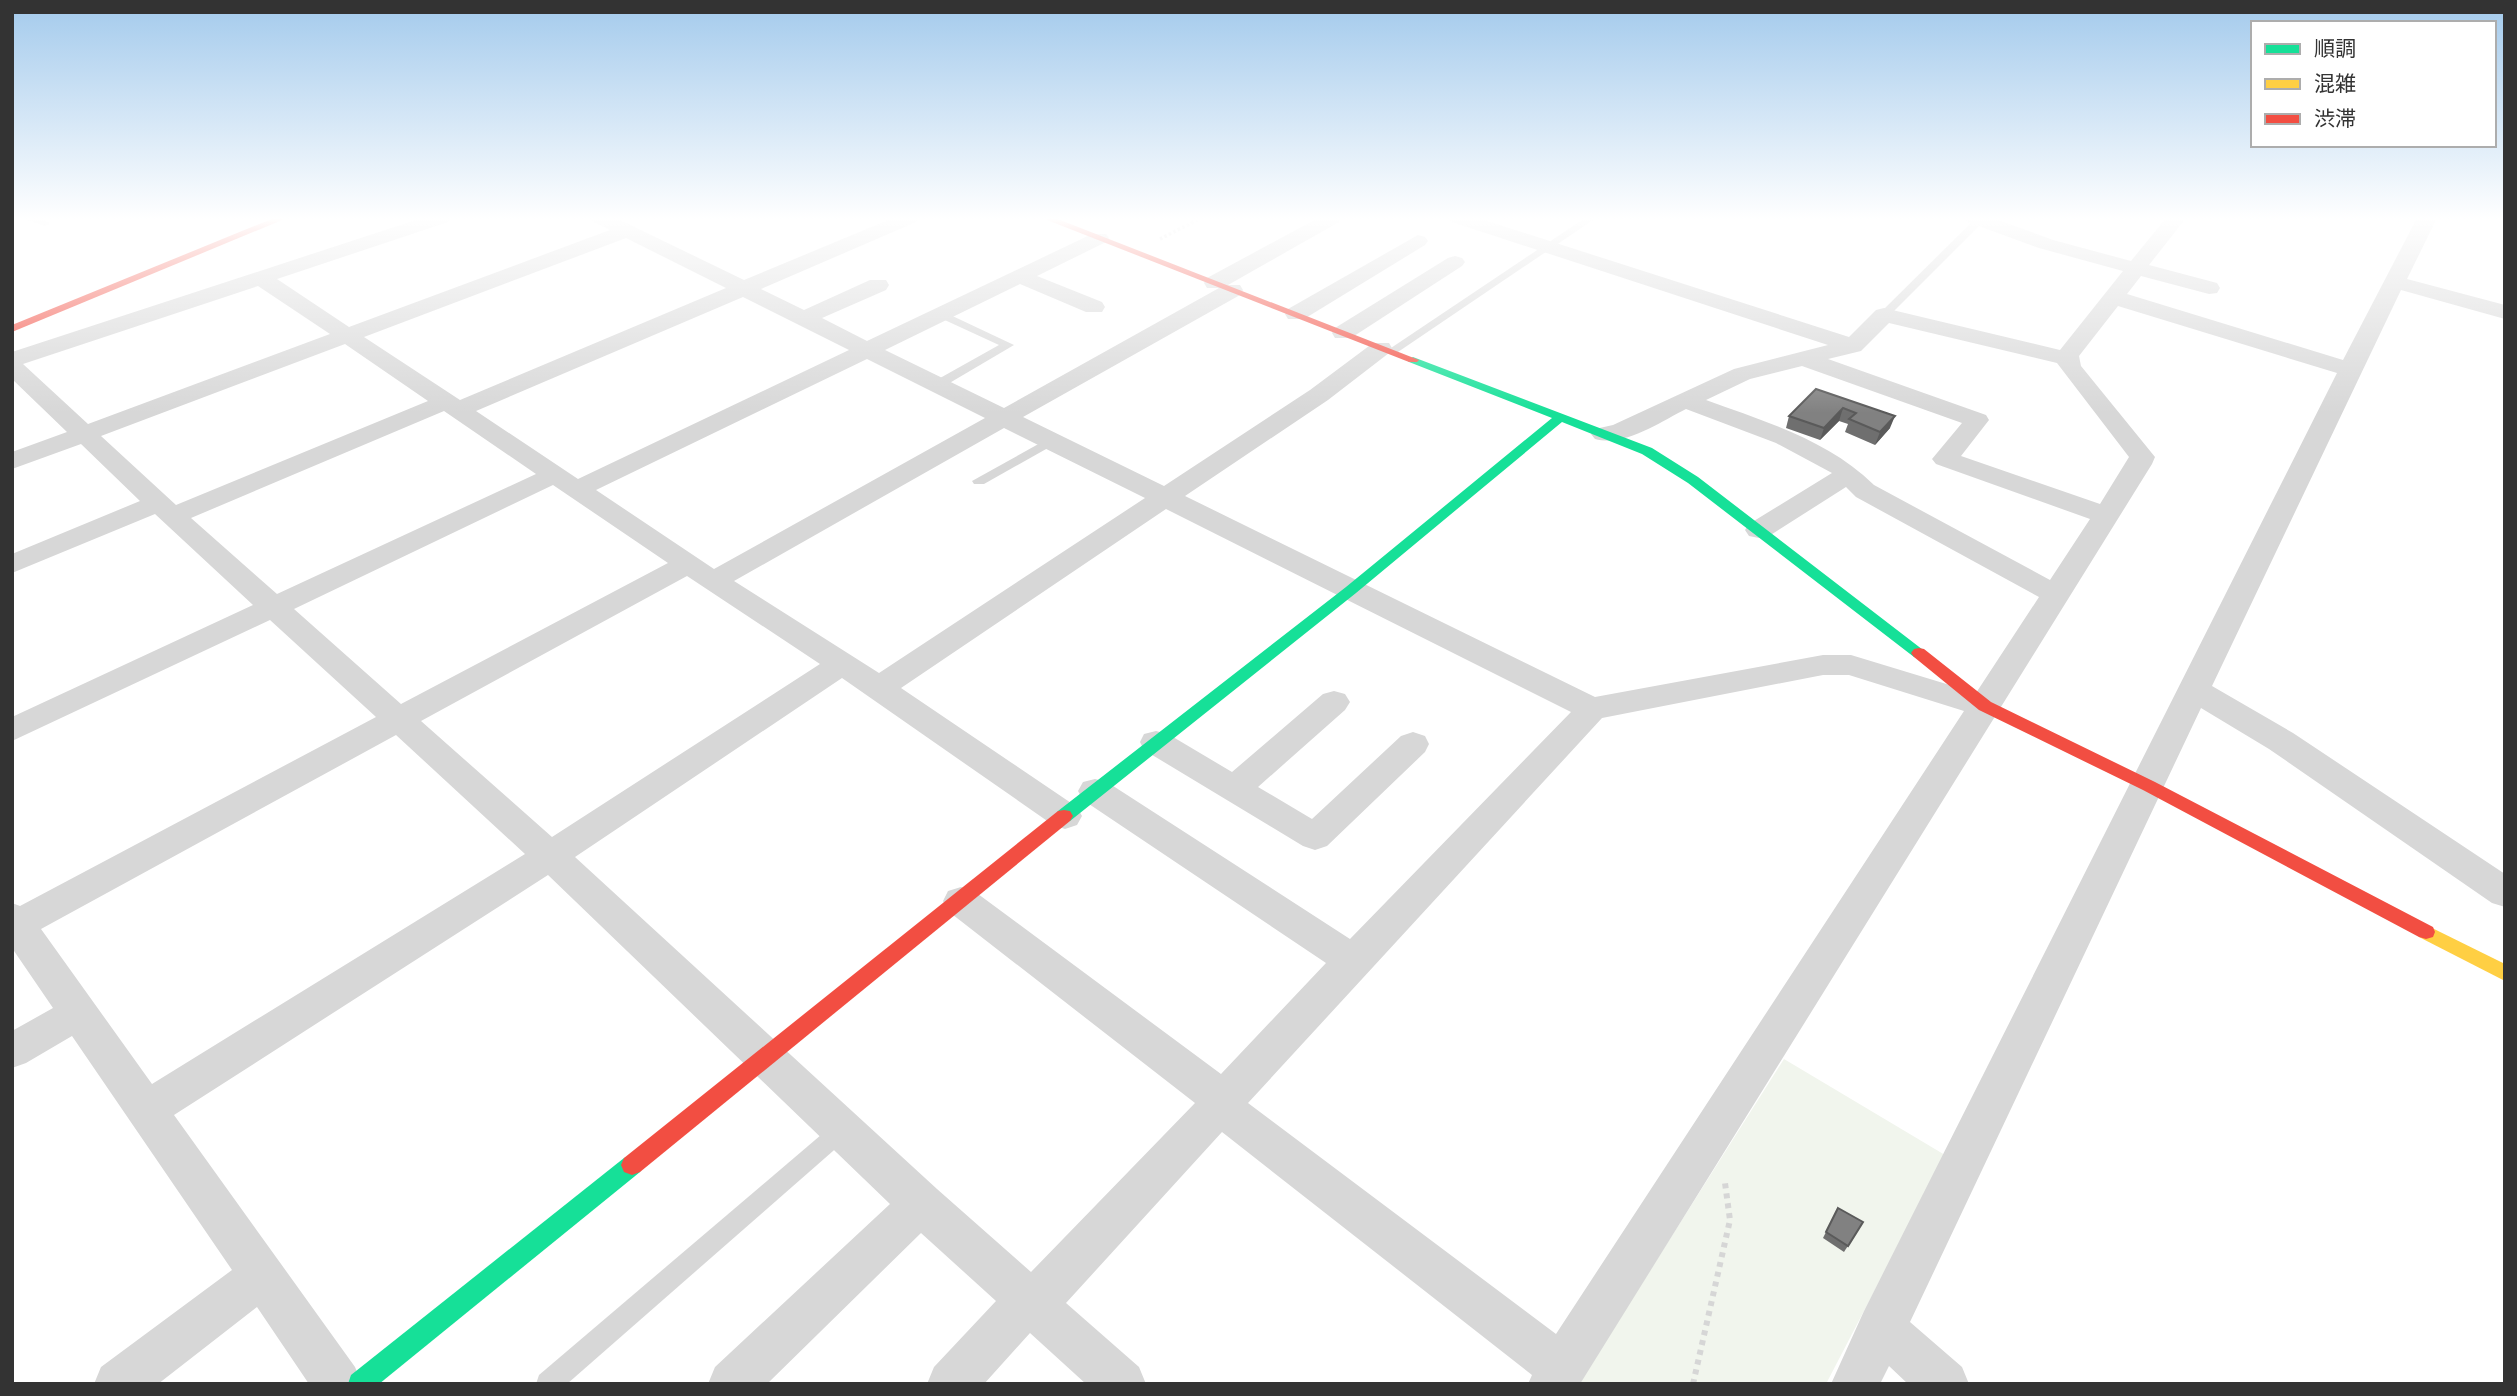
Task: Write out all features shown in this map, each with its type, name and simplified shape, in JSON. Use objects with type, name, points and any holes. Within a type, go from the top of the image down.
[{"type":"street","points":[[12,329],[124,283]]},
{"type":"street","points":[[12,360],[245,283]]},
{"type":"street","points":[[269,283],[700,572],[879,688],[1065,816]]},
{"type":"street","points":[[12,461],[485,283]]},
{"type":"street","points":[[731,283],[1592,709]]},
{"type":"street","points":[[12,564],[452,406],[753,283]]},
{"type":"street","points":[[12,730],[274,607],[866,349],[1004,283]]},
{"type":"street","points":[[1036,283],[1094,307]]},
{"type":"street","points":[[1216,283],[1666,460],[1889,628],[1985,706]]},
{"type":"street","points":[[338,1384],[15,921],[398,719],[700,572],[1003,418],[1229,283]]},
{"type":"street","points":[[1296,314],[1348,283]]},
{"type":"street","points":[[1343,333],[1422,283]]},
{"type":"street","points":[[1659,283],[1853,346]]},
{"type":"street","points":[[961,901],[1208,1088],[1220,1106],[1557,1376],[2107,516],[2142,457],[2070,367],[2067,356],[2124,283]]},
{"type":"street","points":[[2191,283],[2209,288]]},
{"type":"street","points":[[1855,1384],[2394,283]]},
{"type":"street","points":[[2399,283],[2505,312]]},
{"type":"street","points":[[804,318],[878,285]]},
{"type":"street","points":[[2113,298],[2350,370]]},
{"type":"street","points":[[1604,434],[1620,431],[1742,374],[1853,346],[1884,315],[2068,359]]},
{"type":"street","points":[[879,688],[1386,350]]},
{"type":"street","points":[[1802,358],[1978,420],[1945,458],[2107,516]]},
{"type":"street","points":[[12,366],[165,510],[550,856],[920,1204],[1122,1384]]},
{"type":"street","points":[[1686,401],[1785,438],[1843,469],[1865,491],[2055,594]]},
{"type":"street","points":[[360,1384],[1561,418]]},
{"type":"street","points":[[1759,530],[1847,475]]},
{"type":"street","points":[[147,1109],[550,856],[841,664]]},
{"type":"street","points":[[951,1384],[1220,1106],[1247,1072],[1592,709],[1823,665],[1851,665],[1934,693],[1985,706],[2149,786],[2505,973]]},
{"type":"street","points":[[2194,690],[2281,741],[2505,893]]},
{"type":"street","points":[[1234,789],[1334,702]]},
{"type":"street","points":[[1156,742],[1315,838],[1413,744]]},
{"type":"street","points":[[1095,792],[1352,960]]},
{"type":"street","points":[[12,1051],[80,1012]]},
{"type":"street","points":[[732,1384],[920,1204]]},
{"type":"street","points":[[118,1384],[261,1276]]},
{"type":"street","points":[[1881,1328],[1945,1384]]},
{"type":"lane","points":[[1386,350],[1491,283]]},
{"type":"lane","points":[[1884,315],[1915,283]]},
{"type":"lane","points":[[937,385],[1008,345],[940,314]]},
{"type":"lane","points":[[979,481],[1051,441]]},
{"type":"lane","points":[[548,1384],[842,1130]]},
{"type":"path","points":[[1693,1384],[1730,1220],[1725,1183],[1698,1158]]},
{"type":"shaded area","points":[[1784,1059],[1945,1155],[1826,1384],[1578,1384]]},
{"type":"building","points":[[1816,389],[1895,416],[1880,432],[1849,419],[1856,413],[1843,408],[1824,428],[1789,416]]},
{"type":"building","points":[[1838,1208],[1863,1222],[1848,1246],[1826,1232]]},
{"type":"traffic: fast","points":[[1413,360],[1647,451],[1693,480],[1919,653]]},
{"type":"traffic: fast","points":[[1064,816],[1351,590],[1561,417]]},
{"type":"traffic: fast","points":[[360,1384],[632,1165]]},
{"type":"traffic: slow","points":[[2426,932],[2505,973]]},
{"type":"traffic: jam","points":[[12,329],[124,283]]},
{"type":"traffic: jam","points":[[1215,283],[1413,360]]},
{"type":"traffic: jam","points":[[1919,653],[1985,706],[2149,786],[2426,932]]},
{"type":"traffic: jam","points":[[632,1165],[1064,816]]}]
